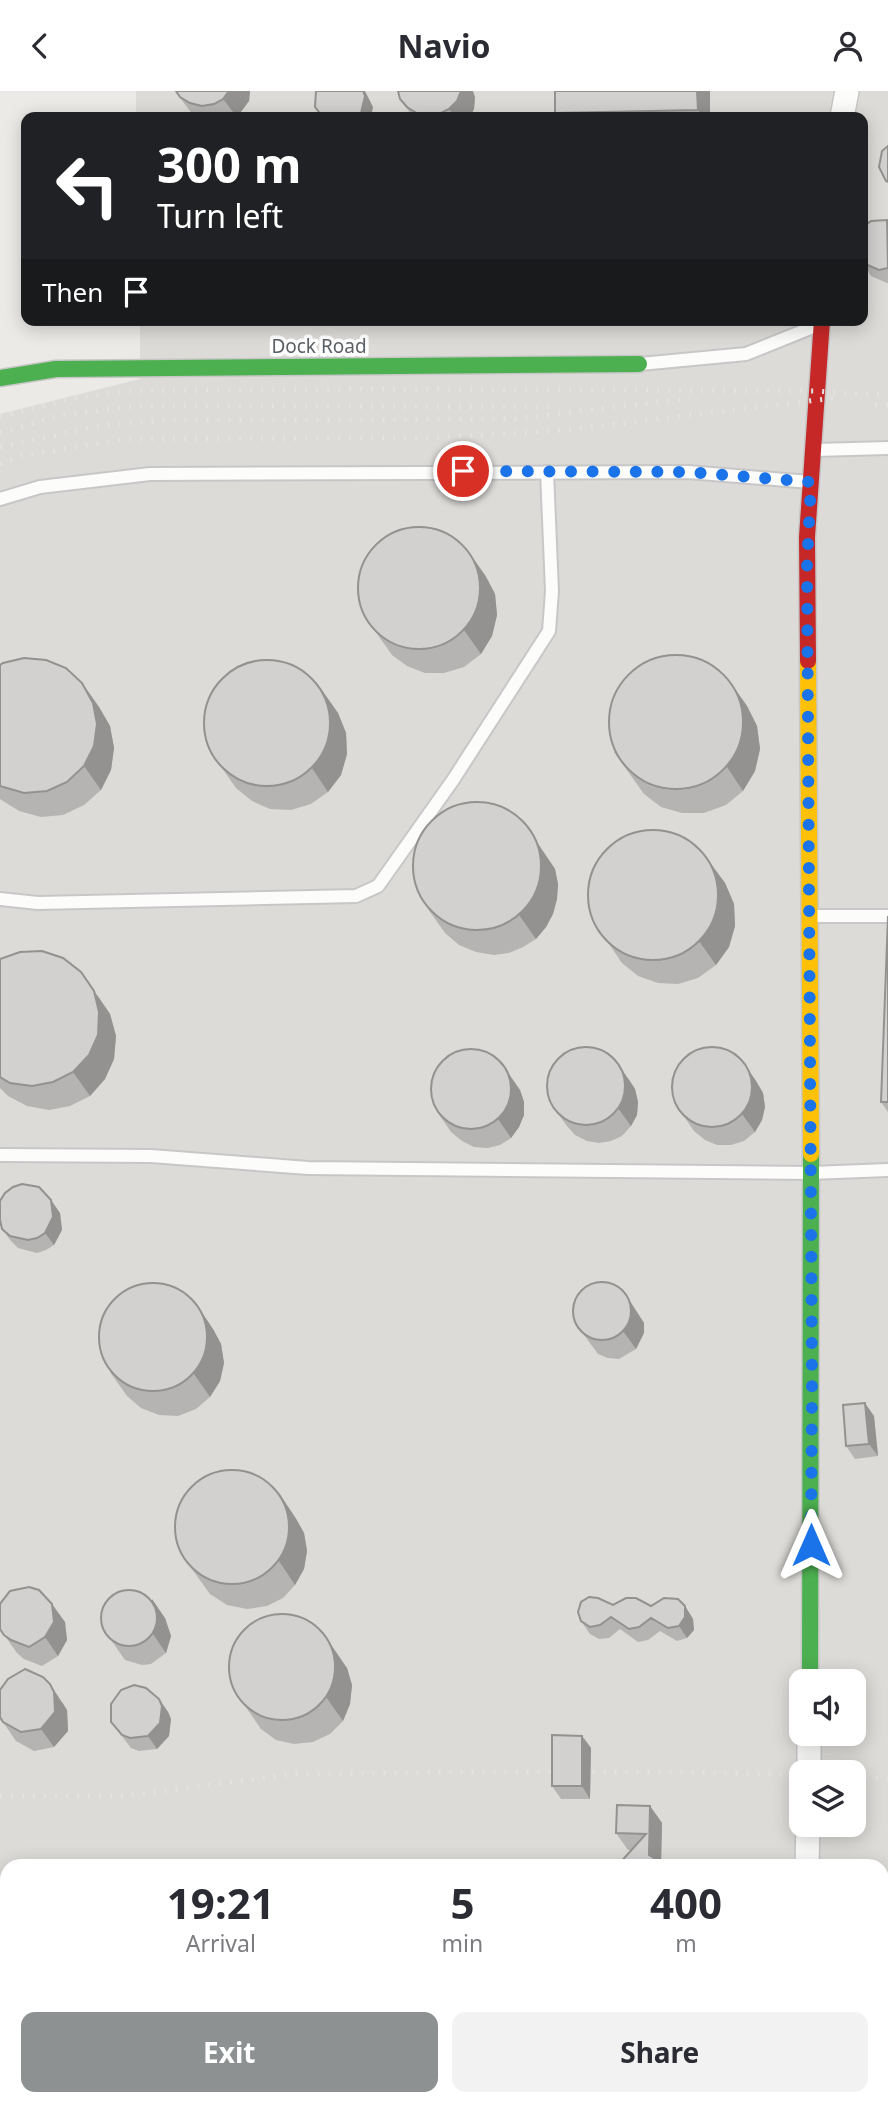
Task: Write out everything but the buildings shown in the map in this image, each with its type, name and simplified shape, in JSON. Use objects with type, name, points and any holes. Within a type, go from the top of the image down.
[{"type":"street","points":[[843,112],[847,91]]},
{"type":"street","points":[[810,1669],[812,1381],[807,537],[822,326]]},
{"type":"street","name":"Dock Road","points":[[0,378],[56,369],[639,364]]},
{"type":"street","points":[[807,1837],[807,1859]]},
{"type":"lane","points":[[639,364],[747,354],[813,326]]},
{"type":"lane","points":[[813,450],[888,449]]},
{"type":"lane","points":[[0,899],[38,903],[356,896],[378,886],[453,780],[549,631],[552,591],[547,472]]},
{"type":"lane","points":[[0,499],[40,487],[149,474],[688,472],[811,482]]},
{"type":"lane","points":[[810,916],[888,916]]},
{"type":"lane","points":[[0,1155],[151,1156],[308,1168],[811,1173],[888,1170]]},
{"type":"shaded area","points":[[136,91],[888,91],[888,1859],[0,1859],[0,414],[140,379],[140,326],[868,326],[868,112],[136,112]]},
{"type":"railway","points":[[0,417],[74,398],[130,391],[359,389],[817,391],[888,394]]},
{"type":"railway","points":[[0,447],[104,425],[173,420],[517,419],[690,398]]},
{"type":"railway","points":[[0,464],[21,456],[125,439],[431,438],[566,430],[835,398]]},
{"type":"railway","points":[[875,405],[888,405]]},
{"type":"railway","points":[[0,433],[61,415],[135,406],[554,407]]},
{"type":"railway","points":[[0,1796],[125,1796],[295,1774],[564,1771],[789,1774]]},
{"type":"railway","points":[[866,1777],[888,1779]]},
{"type":"traffic: fast","points":[[0,378],[56,369],[639,364]]},
{"type":"traffic: fast","points":[[810,1669],[811,1154]]},
{"type":"traffic: slow","points":[[808,661],[811,1154]]},
{"type":"traffic: jam","points":[[808,661],[807,537],[822,326]]},
{"type":"route","points":[[463,471],[688,472],[811,482],[807,564],[811,1545]]}]
